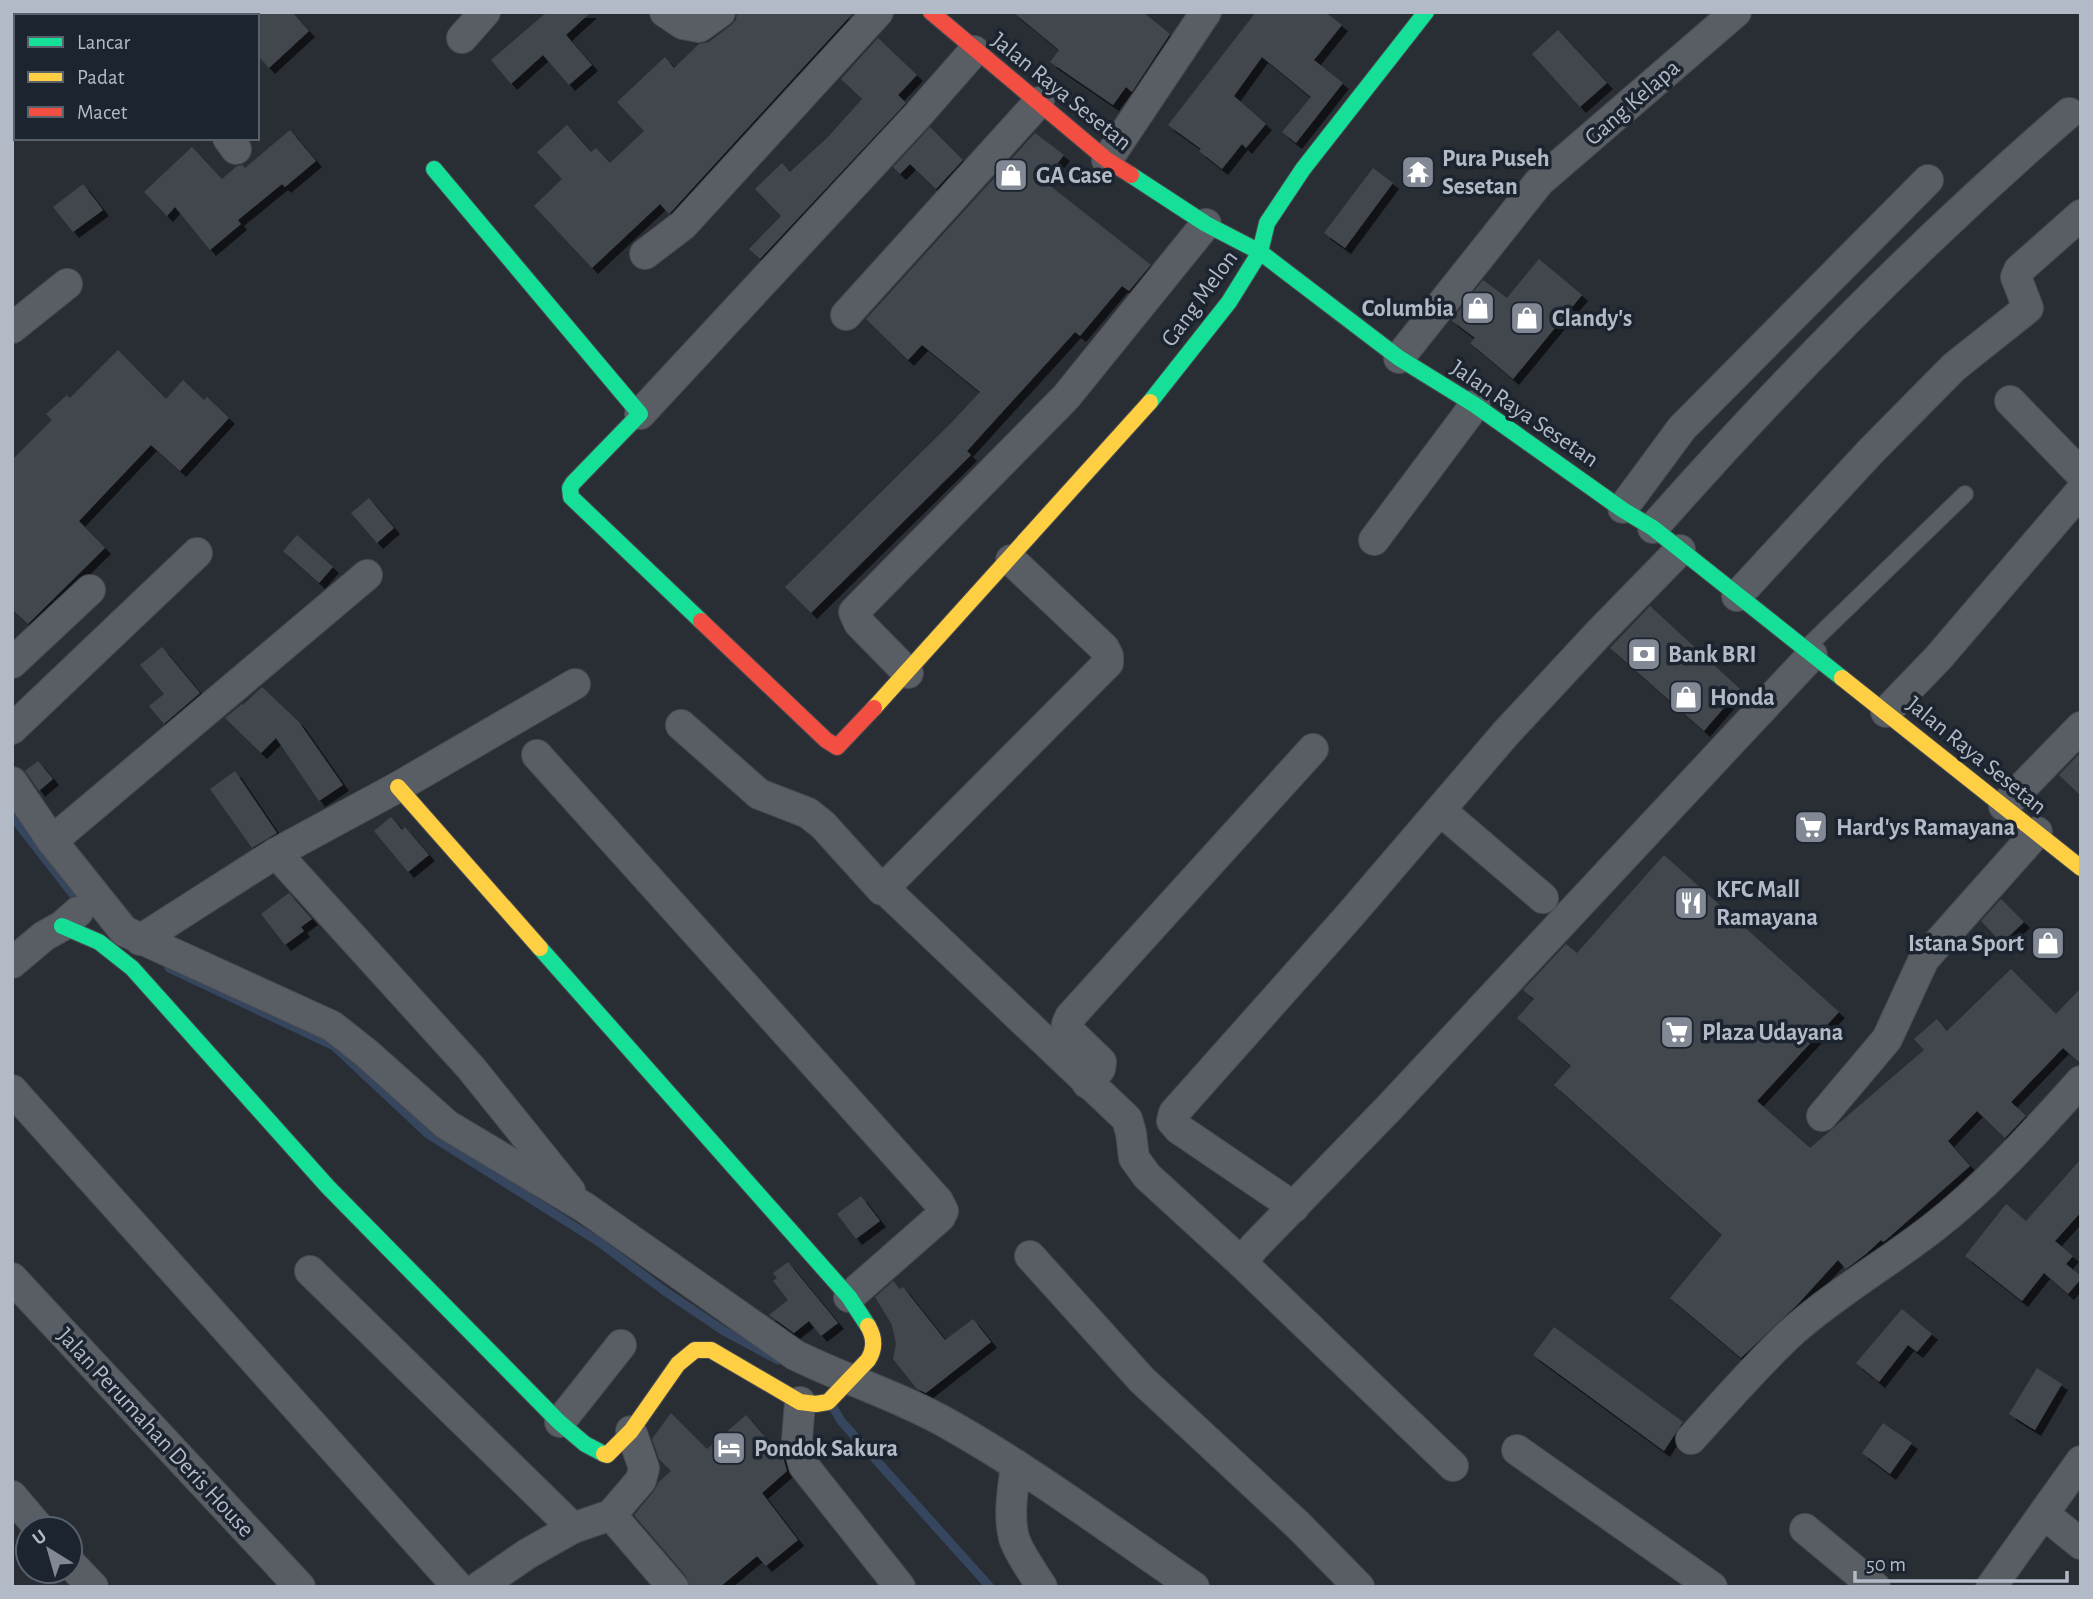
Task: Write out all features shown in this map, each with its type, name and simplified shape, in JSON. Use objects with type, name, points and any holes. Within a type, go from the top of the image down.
[{"type":"street","points":[[462,38],[485,12]]},
{"type":"street","points":[[665,12],[683,24],[699,27],[720,12]]},
{"type":"street","points":[[645,254],[682,225],[878,12]]},
{"type":"street","name":"Jalan Raya Sesetan","points":[[930,12],[1107,160],[1206,224],[1260,252],[1399,358],[1475,405],[1623,510],[1653,528],[2037,832],[2076,856]]},
{"type":"street","points":[[1107,160],[1206,12]]},
{"type":"street","name":"Gang Melon","points":[[640,414],[573,483],[570,493],[575,501],[837,747],[844,743],[1011,560],[1147,406],[1229,302],[1260,252],[1267,223],[1303,169],[1426,12]]},
{"type":"street","name":"Gang Kelapa","points":[[1399,358],[1539,183],[1736,12]]},
{"type":"street","points":[[434,169],[640,414],[917,117],[974,51]]},
{"type":"street","points":[[846,315],[1039,102]]},
{"type":"street","points":[[1653,528],[1706,467],[1887,281],[1993,179],[2069,113]]},
{"type":"street","points":[[1623,508],[1682,428],[1928,180]]},
{"type":"street","points":[[1737,596],[1871,451],[1954,367],[2028,308],[2016,278],[2020,270],[2081,215]]},
{"type":"street","points":[[908,673],[859,624],[854,612],[1066,397],[1206,224]]},
{"type":"street","points":[[12,328],[66,284]]},
{"type":"street","points":[[2010,401],[2081,474]]},
{"type":"street","points":[[1374,540],[1475,405]]},
{"type":"street","points":[[1886,712],[1939,657],[2081,491]]},
{"type":"street","points":[[1294,1207],[1179,1129],[1172,1121],[1174,1113],[1544,693],[1680,551]]},
{"type":"street","points":[[12,729],[197,553]]},
{"type":"street","points":[[681,724],[759,794],[808,813],[823,825],[882,890],[1108,663],[1104,648],[1011,560]]},
{"type":"street","points":[[52,841],[367,575]]},
{"type":"street","points":[[12,663],[90,590]]},
{"type":"street","points":[[1242,1263],[1526,970],[1808,652]]},
{"type":"street","points":[[140,940],[276,853],[398,787],[575,684]]},
{"type":"street","points":[[2004,806],[2081,727]]},
{"type":"street","points":[[1087,1083],[1100,1069],[1101,1062],[1069,1031],[1067,1024],[1070,1017],[1313,749]]},
{"type":"street","points":[[537,755],[938,1201],[943,1210],[940,1217],[849,1297]]},
{"type":"street","points":[[12,782],[95,899],[124,931],[332,1026],[447,1125],[584,1207],[795,1354],[847,1382],[948,1424],[1016,1465],[1194,1587]]},
{"type":"street","points":[[398,787],[849,1297],[871,1330],[874,1342],[873,1352],[868,1360],[847,1382],[814,1402],[797,1440],[804,1466],[900,1587]]},
{"type":"street","points":[[1440,810],[1543,898]]},
{"type":"street","points":[[1822,1116],[1887,1039],[1924,959],[2037,832]]},
{"type":"street","points":[[276,853],[471,1068],[584,1207]]},
{"type":"street","points":[[892,897],[1127,1119],[1134,1158],[1147,1176],[1242,1263],[1453,1466]]},
{"type":"street","points":[[12,963],[95,899]]},
{"type":"street","points":[[66,923],[103,946],[141,978],[267,1121],[398,1262],[561,1422],[599,1454],[607,1455],[631,1431],[679,1364],[694,1350],[701,1348],[711,1350],[814,1402]]},
{"type":"street","points":[[1691,1439],[1793,1331],[1937,1225],[2013,1155],[2081,1082]]},
{"type":"street","points":[[12,1090],[477,1586],[573,1528],[611,1515],[641,1480],[644,1468],[631,1431]]},
{"type":"street","points":[[1030,1256],[1142,1380],[1298,1525],[1359,1587]]},
{"type":"street","points":[[310,1271],[573,1528]]},
{"type":"street","name":"Jalan Perumahan Deris House","points":[[12,1279],[300,1587]]},
{"type":"street","points":[[561,1422],[621,1345]]},
{"type":"street","points":[[1517,1450],[1712,1587]]},
{"type":"street","points":[[1991,1587],[2081,1461]]},
{"type":"street","points":[[1016,1465],[1011,1500],[1015,1540],[1042,1587]]},
{"type":"street","points":[[12,1496],[28,1515]]},
{"type":"street","points":[[2044,1514],[2081,1544]]},
{"type":"street","points":[[611,1515],[673,1587]]},
{"type":"street","points":[[1805,1529],[1875,1587]]},
{"type":"lane","points":[[1808,652],[1965,494]]},
{"type":"building","points":[[292,12],[309,31],[269,68],[259,57],[257,14]]},
{"type":"building","points":[[547,12],[591,12],[566,35],[592,65],[569,85],[543,55],[511,84],[491,60]]},
{"type":"building","points":[[737,12],[853,13],[669,214],[660,204],[592,268],[534,206],[562,179],[537,152],[567,125],[591,152],[596,148],[610,163],[644,131],[617,102],[665,57],[674,68],[699,44],[709,42],[736,20]]},
{"type":"building","points":[[1013,12],[1143,12],[1170,34],[1132,92],[1126,87],[1113,105],[1050,62],[1059,50]]},
{"type":"building","points":[[1256,12],[1325,12],[1342,25],[1314,60],[1343,83],[1296,143],[1282,132],[1311,97],[1262,57],[1234,96],[1266,124],[1246,148],[1242,144],[1222,169],[1199,151],[1201,149],[1168,125]]},
{"type":"building","points":[[1558,30],[1607,83],[1580,107],[1532,54]]},
{"type":"building","points":[[878,38],[917,75],[898,95],[906,103],[760,259],[749,249],[781,216],[755,189],[782,163],[790,172],[828,137],[862,99],[841,79]]},
{"type":"building","points":[[930,127],[963,160],[936,189],[910,164],[900,174],[893,167]]},
{"type":"building","points":[[290,130],[316,161],[285,187],[282,184],[238,220],[241,224],[210,250],[175,207],[167,216],[144,192],[192,147],[222,179],[237,166],[242,165],[245,168]]},
{"type":"building","points":[[1035,133],[1064,155],[1044,181],[1151,265],[1129,291],[1122,286],[1080,336],[1075,332],[967,451],[971,455],[811,613],[785,587],[980,392],[922,345],[908,360],[866,319]]},
{"type":"building","points":[[1373,168],[1393,183],[1345,248],[1324,233]]},
{"type":"building","points":[[83,184],[103,210],[73,232],[53,207]]},
{"type":"building","name":"Clandy's","points":[[1539,259],[1582,295],[1513,379],[1470,343],[1475,338],[1451,320],[1483,280],[1507,298]]},
{"type":"building","points":[[118,350],[166,399],[183,380],[204,400],[207,397],[229,418],[180,471],[151,445],[79,521],[105,548],[28,624],[12,609],[12,460],[52,420],[46,414],[67,395],[70,398]]},
{"type":"building","points":[[369,498],[394,528],[377,543],[351,513]]},
{"type":"building","points":[[297,535],[333,567],[319,583],[283,551]]},
{"type":"building","points":[[1650,606],[1740,689],[1704,731],[1610,648]]},
{"type":"building","points":[[162,647],[200,693],[164,724],[149,706],[164,694],[140,665]]},
{"type":"building","points":[[262,687],[299,722],[343,785],[319,801],[276,738],[261,753],[225,718]]},
{"type":"building","points":[[2081,752],[2081,796],[2059,775]]},
{"type":"building","points":[[38,761],[53,779],[39,791],[25,771]]},
{"type":"building","points":[[235,771],[277,833],[252,848],[210,789]]},
{"type":"building","points":[[391,817],[402,830],[405,827],[429,855],[408,872],[374,831]]},
{"type":"building","points":[[1664,855],[1839,1012],[1757,1101],[1810,1148],[1924,1050],[1914,1039],[1937,1019],[1947,1031],[2011,969],[2056,1014],[2081,988],[2081,1064],[2063,1048],[2011,1102],[2026,1116],[2005,1138],[1977,1111],[1948,1141],[1970,1166],[1886,1240],[1881,1240],[1846,1269],[1838,1260],[1798,1304],[1741,1358],[1670,1298],[1722,1235],[1554,1085],[1571,1066],[1517,1018],[1534,999],[1523,990],[1566,944],[1577,953]]},
{"type":"building","points":[[289,893],[312,919],[301,927],[304,931],[285,945],[261,914]]},
{"type":"building","points":[[2001,899],[2024,922],[2002,943],[1981,921]]},
{"type":"building","points":[[2081,1159],[2081,1212],[2055,1241],[2073,1256],[2066,1264],[2081,1276],[2081,1279],[2068,1294],[2044,1273],[2022,1301],[1965,1256],[2006,1204],[2026,1221]]},
{"type":"building","points":[[861,1196],[880,1221],[856,1239],[837,1214]]},
{"type":"building","points":[[788,1262],[838,1323],[821,1336],[809,1321],[794,1333],[769,1315],[788,1300],[773,1281],[777,1278],[773,1273]]},
{"type":"building","points":[[893,1281],[900,1289],[903,1287],[945,1340],[973,1319],[991,1342],[926,1393],[917,1389],[893,1359],[896,1344],[892,1325],[875,1297]]},
{"type":"building","points":[[1902,1309],[1932,1334],[1917,1352],[1908,1345],[1879,1382],[1856,1363]]},
{"type":"building","points":[[1554,1327],[1683,1422],[1664,1451],[1533,1355]]},
{"type":"building","points":[[2037,1368],[2062,1384],[2035,1430],[2009,1414]]},
{"type":"building","points":[[671,1413],[707,1449],[746,1415],[783,1457],[787,1471],[762,1493],[798,1540],[766,1566],[757,1556],[720,1587],[690,1587],[686,1576],[634,1515],[659,1482],[671,1471],[659,1459],[652,1439]]},
{"type":"building","points":[[1883,1423],[1912,1443],[1890,1474],[1862,1453]]},
{"type":"waterway","points":[[12,816],[82,906]]},
{"type":"waterway","points":[[169,968],[334,1046],[428,1134],[599,1242],[724,1331],[778,1360]]},
{"type":"waterway","points":[[834,1409],[841,1421],[990,1587]]},
{"type":"traffic: fast","points":[[1150,402],[1229,302],[1260,252],[1267,223],[1303,169],[1426,12]]},
{"type":"traffic: fast","points":[[434,169],[640,414],[573,483],[570,488],[571,497],[701,621]]},
{"type":"traffic: fast","points":[[1131,175],[1206,224],[1260,252],[1399,358],[1475,405],[1623,510],[1653,528],[1842,678]]},
{"type":"traffic: fast","points":[[62,926],[99,942],[132,968],[328,1187],[559,1422],[585,1444],[604,1454]]},
{"type":"traffic: fast","points":[[540,948],[849,1297],[868,1326]]},
{"type":"traffic: slow","points":[[874,708],[1150,402]]},
{"type":"traffic: slow","points":[[1842,678],[2081,868]]},
{"type":"traffic: slow","points":[[398,787],[540,948]]},
{"type":"traffic: slow","points":[[604,1454],[607,1455],[631,1431],[678,1364],[695,1350],[711,1350],[800,1402],[816,1404],[828,1402],[868,1360],[873,1343],[868,1326]]},
{"type":"traffic: jam","points":[[931,12],[1107,160],[1131,175]]},
{"type":"traffic: jam","points":[[701,621],[826,740],[837,747],[874,708]]},
{"type":"place","name":"Pura Puseh Sesetan","points":[[1418,172]]},
{"type":"place","name":"GA Case","points":[[1011,175]]},
{"type":"place","name":"Columbia","points":[[1478,308]]},
{"type":"place","name":"Clandy's","points":[[1527,318]]},
{"type":"place","name":"Bank BRI","points":[[1644,654]]},
{"type":"place","name":"Honda","points":[[1686,697]]},
{"type":"place","name":"Hard'ys Ramayana","points":[[1811,827]]},
{"type":"place","name":"KFC Mall Ramayana","points":[[1691,903]]},
{"type":"place","name":"Istana Sport","points":[[2048,943]]},
{"type":"place","name":"Plaza Udayana","points":[[1677,1032]]},
{"type":"place","name":"Pondok Sakura","points":[[729,1448]]}]
